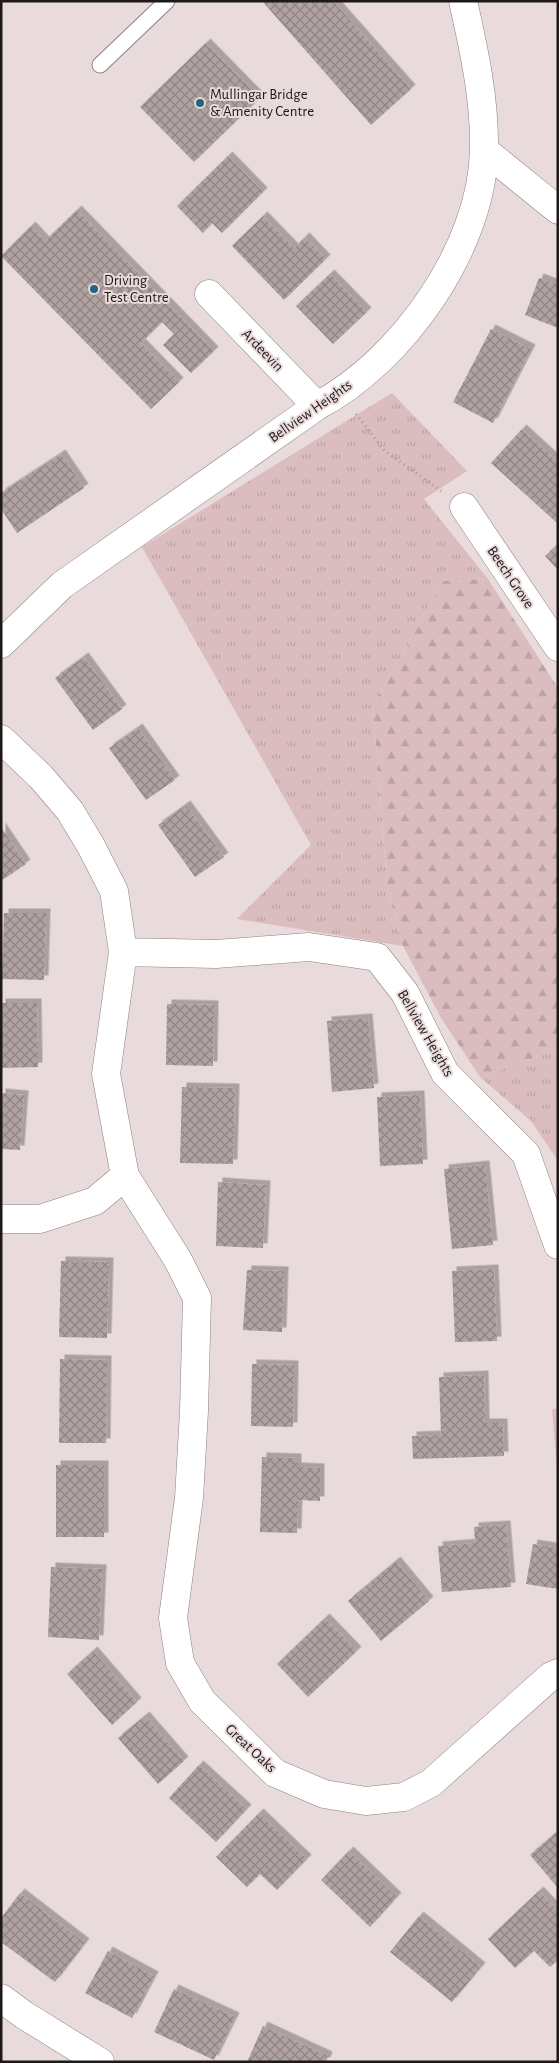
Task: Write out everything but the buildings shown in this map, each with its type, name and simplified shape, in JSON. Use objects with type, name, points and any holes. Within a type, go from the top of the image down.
[{"type":"street","name":"Bellview Heights","points":[[1,644],[62,585],[328,400],[392,348],[443,281],[466,232],[481,184],[484,150],[479,71],[463,1]]},
{"type":"street","points":[[484,150],[558,210]]},
{"type":"street","name":"Ardeevin","points":[[209,294],[328,400]]},
{"type":"street","name":"Beech Grove","points":[[464,507],[558,647]]},
{"type":"street","points":[[1,739],[41,777],[70,811],[91,846],[114,891],[123,952],[106,1074],[125,1176],[95,1201],[40,1219],[1,1219]]},
{"type":"street","name":"Bellview Heights","points":[[123,952],[216,954],[309,947],[377,957],[405,993],[445,1073],[526,1154],[558,1244]]},
{"type":"street","name":"Great Oaks","points":[[125,1176],[178,1260],[197,1298],[189,1498],[174,1618],[180,1663],[202,1701],[275,1773],[324,1794],[366,1802],[404,1796],[431,1783],[551,1676],[558,1673]]},
{"type":"street","points":[[1,1998],[24,2015],[100,2062]]},
{"type":"lane","points":[[100,64],[167,1]]},
{"type":"path","points":[[328,400],[385,451],[464,507]]},
{"type":"green space","points":[[392,393],[467,471],[424,499],[488,579],[443,581],[373,706],[387,883],[403,946],[237,919],[311,845],[142,547]]},
{"type":"green space","points":[[488,579],[558,688],[558,1049],[480,1077],[441,1018],[403,946],[387,883],[373,706],[443,581]]},
{"type":"green space","points":[[558,1049],[558,1161],[531,1121],[480,1077]]},
{"type":"green space","points":[[558,1408],[558,1480],[552,1409]]},
{"type":"place","name":"Mullingar Bridge & Amenity Centre","points":[[200,103]]},
{"type":"place","name":"Driving Test Centre","points":[[94,289]]}]
